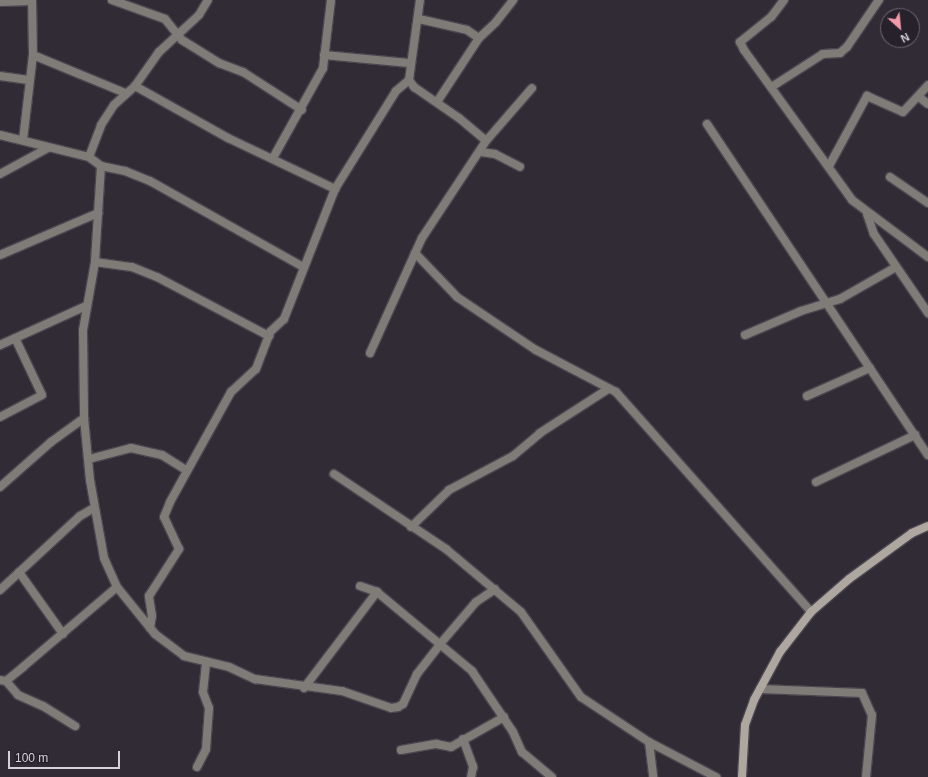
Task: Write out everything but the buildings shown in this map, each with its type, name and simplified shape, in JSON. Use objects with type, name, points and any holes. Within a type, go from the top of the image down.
[{"type":"street","points":[[112,0],[160,16],[179,36],[219,63],[243,72],[302,110]]},
{"type":"street","points":[[89,157],[101,124],[125,92],[135,86],[159,52],[179,36],[208,0]]},
{"type":"street","points":[[273,158],[302,110],[323,68],[331,0]]},
{"type":"street","points":[[150,628],[152,616],[149,596],[179,549],[164,517],[186,470],[231,392],[256,369],[269,336],[284,319],[303,266],[335,189],[396,91],[409,80],[409,63],[419,19],[420,0]]},
{"type":"street","points":[[437,102],[479,38],[496,22],[513,0]]},
{"type":"street","points":[[784,0],[771,17],[740,42],[773,86],[849,196],[867,214],[928,258]]},
{"type":"street","points":[[773,86],[822,54],[840,53],[847,47],[879,0]]},
{"type":"street","points":[[0,2],[32,1],[32,55],[23,140]]},
{"type":"street","points":[[419,19],[467,30],[479,38]]},
{"type":"street","points":[[32,55],[125,92]]},
{"type":"street","points":[[324,55],[409,63]]},
{"type":"street","points":[[0,76],[29,80]]},
{"type":"street","points":[[409,80],[486,141]]},
{"type":"street","points":[[829,166],[867,96],[903,112],[928,85]]},
{"type":"street","points":[[135,86],[228,138],[273,158],[335,189]]},
{"type":"street","points":[[370,353],[415,253],[458,183],[481,152],[486,141],[532,88]]},
{"type":"street","points":[[918,97],[928,104]]},
{"type":"street","points":[[707,124],[928,455]]},
{"type":"street","points":[[0,135],[89,157],[101,166],[125,171],[150,181],[303,266]]},
{"type":"street","points":[[0,174],[48,148]]},
{"type":"street","points":[[481,152],[495,154],[520,167]]},
{"type":"street","points":[[101,166],[94,262],[83,330],[84,418],[94,508],[104,558],[117,587],[150,628],[164,643],[184,656],[206,663],[229,667],[255,679],[304,688],[342,691],[398,707],[403,704],[417,674],[441,643],[476,602],[495,589]]},
{"type":"street","points":[[890,177],[928,203]]},
{"type":"street","points":[[0,255],[98,213]]},
{"type":"street","points":[[867,214],[874,234],[928,313]]},
{"type":"street","points":[[415,253],[457,297],[536,350],[616,392],[811,612]]},
{"type":"street","points":[[94,262],[132,267],[157,277],[269,336]]},
{"type":"street","points":[[745,335],[826,304],[896,267]]},
{"type":"street","points":[[0,345],[86,306]]},
{"type":"street","points":[[0,417],[42,395],[14,338]]},
{"type":"street","points":[[807,396],[870,368]]},
{"type":"street","points":[[411,527],[449,490],[513,456],[540,433],[608,389]]},
{"type":"street","points":[[0,487],[51,442],[84,418]]},
{"type":"street","points":[[816,482],[915,435]]},
{"type":"street","points":[[89,459],[131,448],[162,455],[186,470]]},
{"type":"street","points":[[334,474],[446,549],[521,612],[581,697],[649,742],[716,777]]},
{"type":"street","points":[[0,590],[80,516],[94,508]]},
{"type":"street","points":[[742,777],[745,725],[760,690],[780,652],[811,612],[876,559],[928,526]]},
{"type":"street","points":[[19,572],[63,634]]},
{"type":"street","points":[[360,586],[377,592],[441,643],[481,682],[504,717],[522,752],[552,777]]},
{"type":"street","points":[[75,726],[43,706],[18,695],[3,680],[63,634],[117,587]]},
{"type":"street","points":[[304,688],[377,592]]},
{"type":"street","points":[[197,768],[206,743],[209,708],[203,692],[206,663]]},
{"type":"street","points":[[760,690],[862,693],[872,715],[866,777]]},
{"type":"street","points":[[401,750],[436,744],[451,747],[504,717]]},
{"type":"street","points":[[464,739],[473,767],[471,777]]},
{"type":"street","points":[[649,742],[653,777]]}]
